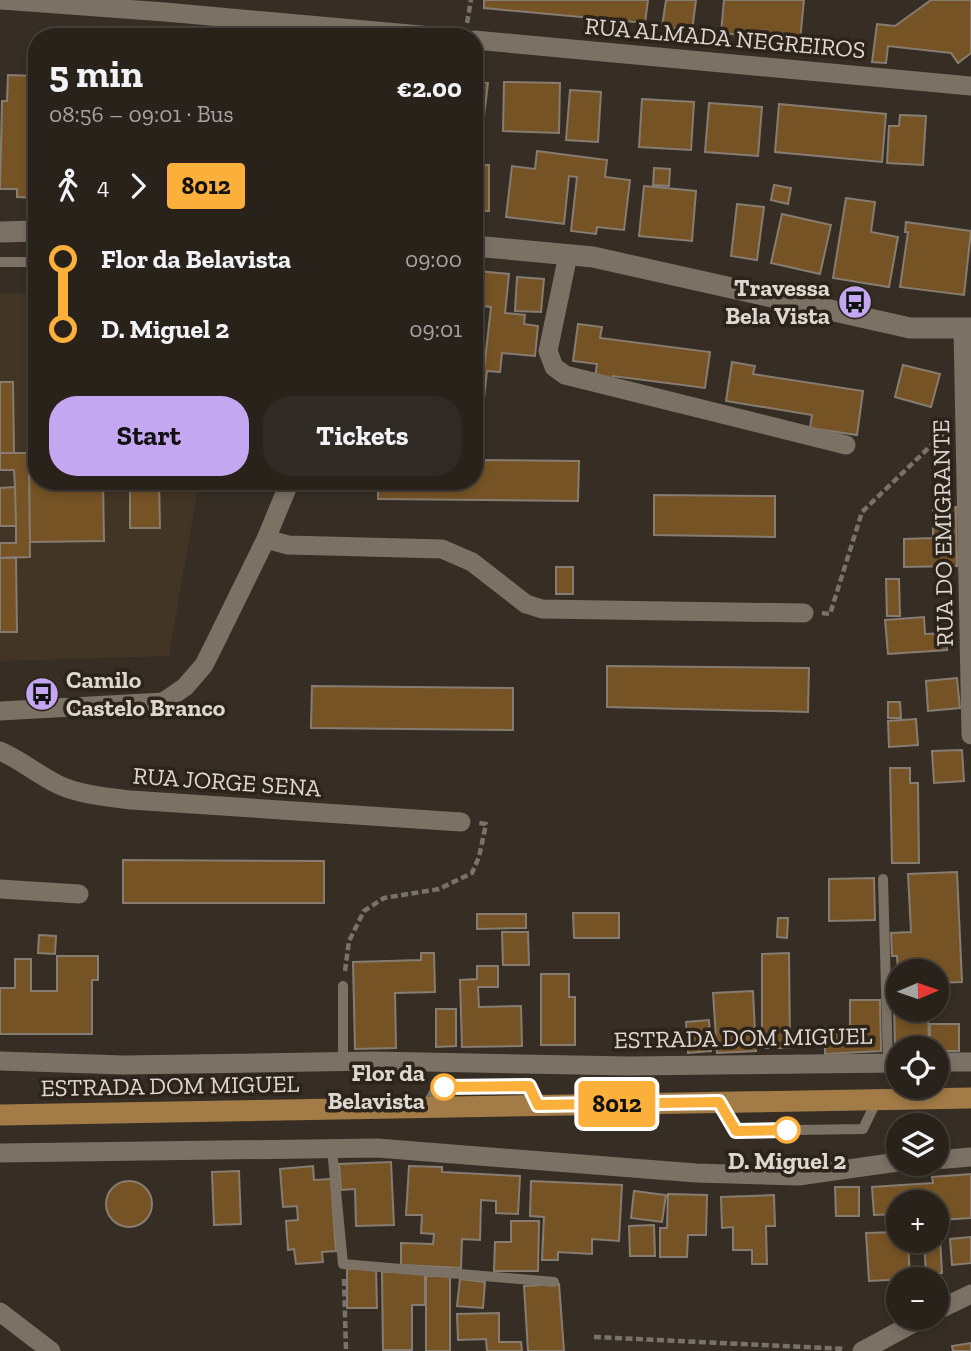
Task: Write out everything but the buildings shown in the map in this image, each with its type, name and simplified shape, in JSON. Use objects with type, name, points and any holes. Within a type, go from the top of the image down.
[{"type":"main road","name":"ESTRADA DOM MIGUEL","points":[[0,1115],[971,1098]]},
{"type":"street","points":[[2,0],[336,28]]},
{"type":"street","name":"RUA ALMADA NEGREIROS","points":[[483,41],[971,86]]},
{"type":"street","points":[[0,232],[28,231]]},
{"type":"street","points":[[483,247],[593,257],[910,328],[967,329]]},
{"type":"street","points":[[568,255],[548,351],[554,367],[565,375],[846,444]]},
{"type":"street","name":"RUA DO EMIGRANTE","points":[[967,329],[965,412],[971,735]]},
{"type":"street","points":[[0,710],[163,702],[185,687],[204,664],[266,539],[286,490]]},
{"type":"street","points":[[266,539],[288,545],[442,549],[472,562],[526,604],[542,609],[804,613]]},
{"type":"street","name":"RUA JORGE SENA","points":[[0,751],[19,759],[59,785],[88,794],[144,801],[461,822]]},
{"type":"street","points":[[0,889],[79,894]]},
{"type":"street","name":"ESTRADA DOM MIGUEL","points":[[0,1062],[124,1065],[343,1062],[629,1066],[886,1063]]},
{"type":"street","points":[[949,1062],[971,1062]]},
{"type":"street","points":[[0,1153],[377,1148],[709,1174],[798,1175],[886,1164]]},
{"type":"street","points":[[949,1159],[971,1157]]},
{"type":"street","points":[[949,1305],[971,1294]]},
{"type":"street","points":[[0,1312],[51,1351]]},
{"type":"street","points":[[863,1351],[901,1330]]},
{"type":"lane","points":[[0,262],[28,262]]},
{"type":"lane","points":[[883,879],[892,1036]]},
{"type":"lane","points":[[343,986],[343,1062]]},
{"type":"lane","points":[[719,1102],[736,1131],[863,1129],[878,1099]]},
{"type":"lane","points":[[332,1149],[343,1264],[554,1282]]},
{"type":"path","points":[[804,613],[830,614],[862,512],[965,412]]},
{"type":"path","points":[[343,986],[349,941],[364,911],[384,898],[439,889],[472,873],[486,824],[461,822]]},
{"type":"path","points":[[343,1264],[346,1351]]},
{"type":"path","points":[[594,1337],[863,1351]]},
{"type":"shaded area","points":[[28,293],[28,490],[197,490],[169,656],[0,661],[0,294]]},
{"type":"bus line","name":"8012","points":[[444,1087],[529,1086],[538,1105],[719,1102],[736,1131],[787,1130]]},
{"type":"place","name":"Travessa Bela Vista","points":[[855,302]]},
{"type":"place","name":"Camilo Castelo Branco","points":[[42,694]]},
{"type":"place","name":"Flor da Belavista","points":[[444,1087]]},
{"type":"place","name":"D. Miguel 2","points":[[787,1130]]}]
